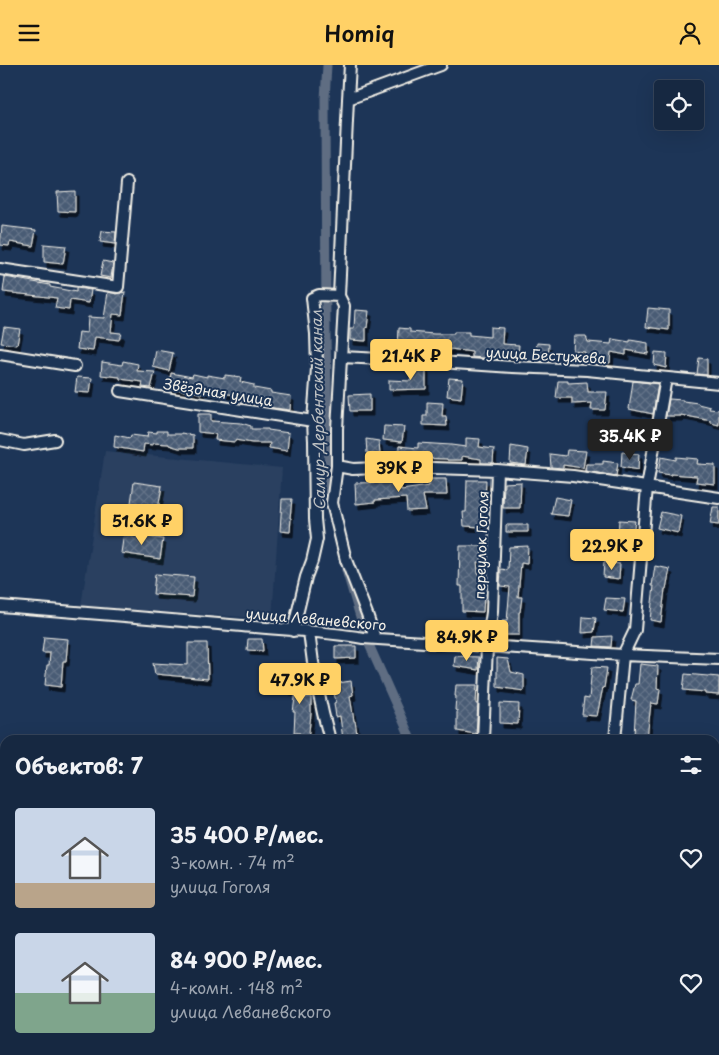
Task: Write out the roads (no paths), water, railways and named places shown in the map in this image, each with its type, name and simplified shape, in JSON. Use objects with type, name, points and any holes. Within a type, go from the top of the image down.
[{"type":"street","points":[[350,65],[336,296],[344,307],[337,429],[337,466],[332,503],[346,561],[367,614],[369,638]]},
{"type":"street","points":[[348,99],[441,65]]},
{"type":"street","points":[[0,269],[118,287],[127,183]]},
{"type":"street","points":[[293,631],[317,539],[312,421],[317,368],[312,298],[319,295],[336,296]]},
{"type":"street","points":[[0,354],[75,366]]},
{"type":"street","name":"улица Бестужева","points":[[342,357],[587,370],[719,383]]},
{"type":"street","points":[[615,735],[622,655],[635,630],[647,487],[666,378]]},
{"type":"street","name":"Звёздная улица","points":[[120,391],[312,421]]},
{"type":"street","points":[[0,441],[24,445],[55,440]]},
{"type":"street","points":[[337,466],[353,469],[400,467],[497,470],[573,476],[719,498]]},
{"type":"street","name":"переулок Гоголя","points":[[483,735],[486,647],[492,612],[497,470]]},
{"type":"street","name":"улица Леваневского","points":[[0,606],[101,613],[486,647],[719,659]]},
{"type":"street","points":[[309,632],[324,720],[328,735]]},
{"type":"waterway","name":"Самур-Дербентский канал","points":[[327,65],[325,99],[326,335],[329,497]]},
{"type":"waterway","name":"Самур-Дербентский канал","points":[[346,570],[367,640],[409,735]]}]
